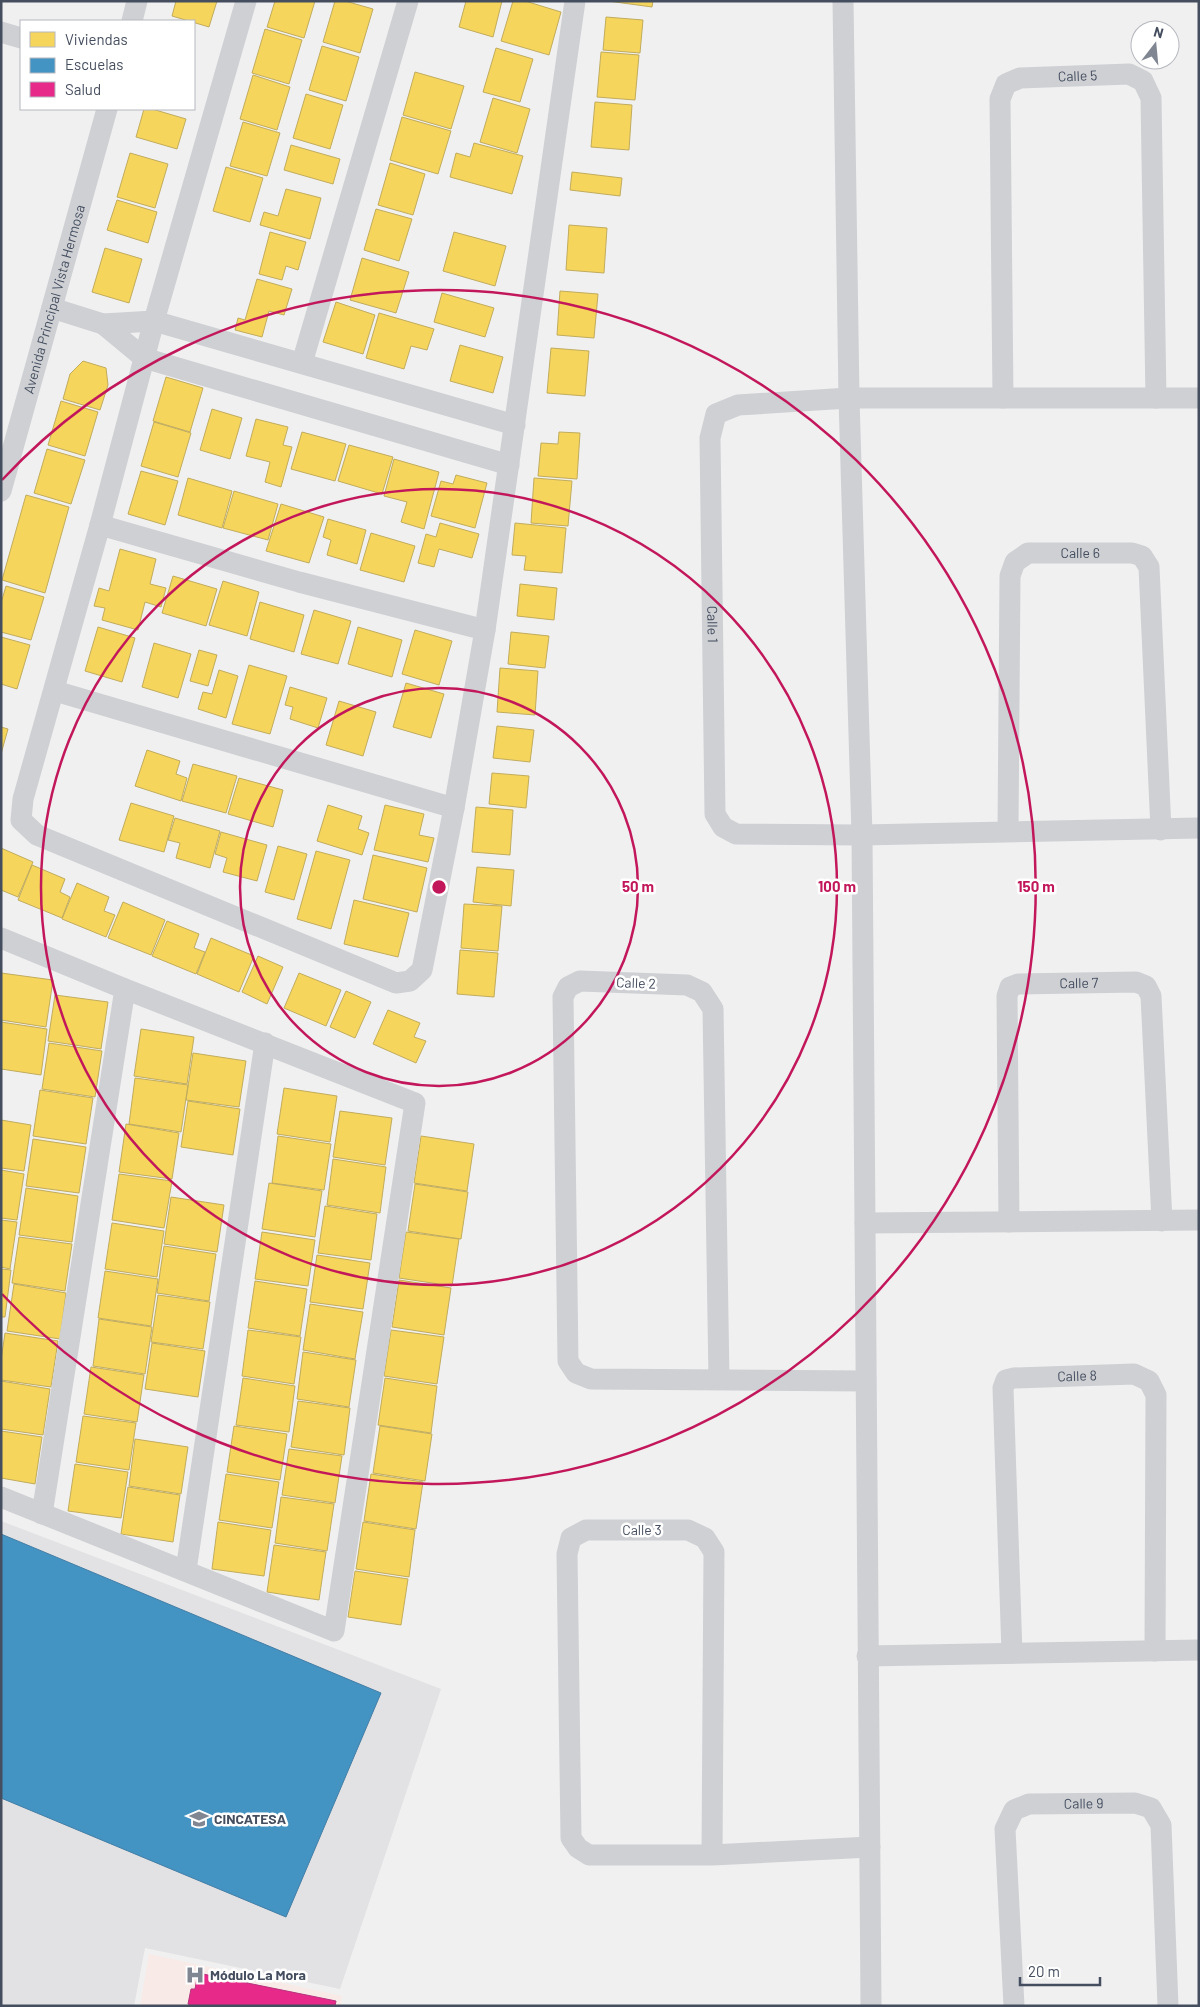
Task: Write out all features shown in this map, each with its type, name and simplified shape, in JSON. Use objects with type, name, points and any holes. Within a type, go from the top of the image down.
[{"type":"street","points":[[132,20],[138,1]]},
{"type":"street","points":[[246,1],[154,321],[55,691],[23,799],[21,820],[37,835],[396,983],[410,981],[422,970],[454,808],[485,630],[575,1]]},
{"type":"street","points":[[302,363],[408,1]]},
{"type":"street","points":[[843,1],[849,398],[862,835],[871,2006]]},
{"type":"street","points":[[1,32],[20,38]]},
{"type":"street","name":"Calle 5","points":[[1003,398],[1000,99],[1006,84],[1020,78],[1130,74],[1143,81],[1151,98],[1156,398]]},
{"type":"street","name":"Avenida Principal Vista Hermosa","points":[[1,491],[107,110]]},
{"type":"street","points":[[52,308],[103,324],[154,321],[515,426]]},
{"type":"street","points":[[103,324],[144,358],[509,464]]},
{"type":"street","points":[[849,398],[1199,398]]},
{"type":"street","name":"Calle 1","points":[[849,398],[738,405],[716,414],[710,438],[715,814],[723,827],[736,834],[862,835]]},
{"type":"street","points":[[100,525],[299,582],[485,630]]},
{"type":"street","name":"Calle 6","points":[[1008,831],[1010,576],[1015,562],[1028,552],[1132,553],[1142,556],[1149,567],[1161,830]]},
{"type":"street","points":[[55,691],[454,808]]},
{"type":"street","points":[[862,835],[1199,828]]},
{"type":"street","points":[[1,938],[415,1104],[334,1631],[1,1497]]},
{"type":"street","name":"Calle 2","points":[[580,981],[687,984],[702,992],[713,1009],[719,1380],[591,1379],[576,1373],[568,1361],[563,997],[568,987],[580,981]]},
{"type":"street","name":"Calle 7","points":[[1009,1222],[1008,996],[1010,987],[1018,984],[1136,982],[1146,986],[1151,996],[1162,1221]]},
{"type":"street","points":[[42,1514],[125,989]]},
{"type":"street","points":[[186,1570],[265,1044]]},
{"type":"street","points":[[865,1223],[1199,1220]]},
{"type":"street","name":"Calle 8","points":[[1012,1653],[1003,1388],[1006,1380],[1014,1378],[1134,1374],[1149,1381],[1156,1395],[1155,1651]]},
{"type":"street","points":[[719,1380],[865,1381]]},
{"type":"street","name":"Calle 3","points":[[586,1530],[688,1530],[705,1538],[714,1552],[712,1855],[589,1855],[578,1848],[571,1838],[566,1554],[572,1538],[586,1530]]},
{"type":"street","points":[[867,1656],[1199,1650]]},
{"type":"street","name":"Calle 9","points":[[1014,2006],[1005,1829],[1014,1810],[1030,1804],[1135,1803],[1151,1808],[1161,1825],[1168,2006]]},
{"type":"street","points":[[712,1855],[870,1848]]},
{"type":"shaded area","name":"CINCATESA","points":[[1,1521],[441,1689],[340,1989],[145,1948],[134,2006],[1,2006]]},
{"type":"shaded area","name":"Módulo La Mora","points":[[149,1954],[342,1996],[341,2006],[140,2006]]},
{"type":"building: Viviendas","points":[[176,1],[217,1],[209,27],[195,23],[195,20],[185,20],[172,16]]},
{"type":"building: Viviendas","points":[[275,1],[315,1],[304,38],[267,27]]},
{"type":"building: Viviendas","points":[[335,1],[345,1],[373,9],[360,53],[323,42]]},
{"type":"building: Viviendas","points":[[466,1],[502,1],[493,37],[459,27]]},
{"type":"building: Viviendas","points":[[513,1],[525,1],[561,12],[549,55],[501,41]]},
{"type":"building: Viviendas","points":[[608,1],[653,1],[652,7]]},
{"type":"building: Viviendas","points":[[606,17],[643,20],[640,53],[603,50]]},
{"type":"building: Viviendas","points":[[265,29],[302,40],[289,84],[252,73]]},
{"type":"building: Viviendas","points":[[322,46],[359,57],[346,101],[309,90]]},
{"type":"building: Viviendas","points":[[496,48],[533,59],[520,102],[483,92]]},
{"type":"building: Viviendas","points":[[601,52],[639,55],[635,100],[597,97]]},
{"type":"building: Viviendas","points":[[415,72],[464,86],[451,129],[403,115]]},
{"type":"building: Viviendas","points":[[253,75],[290,87],[277,130],[240,119]]},
{"type":"building: Viviendas","points":[[306,94],[343,105],[330,149],[293,138]]},
{"type":"building: Viviendas","points":[[493,98],[530,109],[517,153],[480,142]]},
{"type":"building: Viviendas","points":[[595,102],[632,105],[629,150],[591,147]]},
{"type":"building: Viviendas","points":[[144,110],[155,110],[186,119],[177,149],[136,137]]},
{"type":"building: Viviendas","points":[[402,117],[451,131],[438,174],[390,160]]},
{"type":"building: Viviendas","points":[[243,122],[280,133],[267,176],[230,166]]},
{"type":"building: Viviendas","points":[[474,143],[523,156],[512,194],[450,177],[456,153],[470,157]]},
{"type":"building: Viviendas","points":[[291,145],[340,159],[333,184],[284,170]]},
{"type":"building: Viviendas","points":[[130,153],[168,164],[155,208],[117,197]]},
{"type":"building: Viviendas","points":[[390,163],[425,174],[413,215],[378,205]]},
{"type":"building: Viviendas","points":[[226,167],[263,178],[250,222],[213,211]]},
{"type":"building: Viviendas","points":[[572,172],[622,178],[620,196],[570,190]]},
{"type":"building: Viviendas","points":[[286,189],[321,198],[310,239],[260,225],[264,212],[278,216]]},
{"type":"building: Viviendas","points":[[117,200],[157,212],[148,243],[107,230]]},
{"type":"building: Viviendas","points":[[376,209],[412,219],[399,261],[364,250]]},
{"type":"building: Viviendas","points":[[569,225],[607,228],[604,273],[566,270]]},
{"type":"building: Viviendas","points":[[270,232],[306,242],[298,270],[286,266],[282,280],[259,274]]},
{"type":"building: Viviendas","points":[[454,232],[506,246],[495,286],[443,271]]},
{"type":"building: Viviendas","points":[[105,248],[142,259],[129,303],[92,292]]},
{"type":"building: Viviendas","points":[[362,258],[409,272],[396,313],[350,300]]},
{"type":"building: Viviendas","points":[[257,279],[292,289],[284,315],[269,311],[262,337],[235,330],[238,318],[245,320]]},
{"type":"building: Viviendas","points":[[560,291],[598,294],[594,338],[557,335]]},
{"type":"building: Viviendas","points":[[442,293],[494,308],[485,337],[434,322]]},
{"type":"building: Viviendas","points":[[336,302],[375,315],[363,354],[323,342]]},
{"type":"building: Viviendas","points":[[379,313],[434,329],[427,350],[411,346],[404,369],[366,358]]},
{"type":"building: Viviendas","points":[[460,345],[503,357],[493,393],[450,381]]},
{"type":"building: Viviendas","points":[[551,348],[589,351],[585,396],[547,393]]},
{"type":"building: Viviendas","points":[[83,361],[106,368],[108,385],[100,410],[63,399],[70,374]]},
{"type":"building: Viviendas","points":[[166,377],[203,388],[190,432],[153,421]]},
{"type":"building: Viviendas","points":[[61,401],[98,412],[85,456],[48,445]]},
{"type":"building: Viviendas","points":[[212,409],[242,418],[230,459],[200,450]]},
{"type":"building: Viviendas","points":[[256,419],[288,427],[283,445],[292,447],[281,487],[265,482],[270,462],[246,456]]},
{"type":"building: Viviendas","points":[[154,422],[191,433],[178,477],[141,466]]},
{"type":"building: Viviendas","points":[[302,432],[346,444],[335,481],[291,469]]},
{"type":"building: Viviendas","points":[[559,432],[580,433],[577,479],[538,476],[541,443],[558,444]]},
{"type":"building: Viviendas","points":[[349,445],[393,457],[382,494],[338,481]]},
{"type":"building: Viviendas","points":[[47,449],[85,460],[71,504],[34,493]]},
{"type":"building: Viviendas","points":[[394,459],[439,472],[424,529],[401,522],[407,502],[384,496]]},
{"type":"building: Viviendas","points":[[141,471],[178,481],[165,525],[128,514]]},
{"type":"building: Viviendas","points":[[456,475],[487,483],[475,528],[431,516],[441,481],[453,484]]},
{"type":"building: Viviendas","points":[[188,478],[232,491],[222,528],[178,515]]},
{"type":"building: Viviendas","points":[[534,478],[572,481],[568,526],[531,523]]},
{"type":"building: Viviendas","points":[[234,491],[278,504],[268,540],[223,528]]},
{"type":"building: Viviendas","points":[[26,495],[69,507],[45,593],[2,580]]},
{"type":"building: Viviendas","points":[[281,504],[324,517],[309,563],[266,551]]},
{"type":"building: Viviendas","points":[[328,519],[366,530],[357,564],[327,555],[331,540],[323,537]]},
{"type":"building: Viviendas","points":[[440,523],[479,534],[472,558],[439,549],[434,567],[418,563],[426,534],[436,537]]},
{"type":"building: Viviendas","points":[[515,523],[566,528],[562,573],[524,570],[526,556],[512,555]]},
{"type":"building: Viviendas","points":[[371,533],[415,546],[404,582],[360,570]]},
{"type":"building: Viviendas","points":[[120,549],[156,559],[150,584],[166,588],[161,607],[145,602],[138,630],[102,620],[105,608],[94,606],[99,588],[109,591]]},
{"type":"building: Viviendas","points":[[173,576],[217,589],[206,626],[162,613]]},
{"type":"building: Viviendas","points":[[223,581],[259,592],[247,636],[209,625]]},
{"type":"building: Viviendas","points":[[520,584],[557,588],[554,620],[517,616]]},
{"type":"building: Viviendas","points":[[6,586],[44,597],[31,640],[1,632],[1,603]]},
{"type":"building: Viviendas","points":[[260,602],[304,615],[294,652],[250,639]]},
{"type":"building: Viviendas","points":[[314,610],[351,621],[338,664],[301,654]]},
{"type":"building: Viviendas","points":[[98,627],[135,638],[122,682],[85,671]]},
{"type":"building: Viviendas","points":[[358,627],[402,640],[392,677],[348,664]]},
{"type":"building: Viviendas","points":[[415,630],[452,641],[439,685],[402,674]]},
{"type":"building: Viviendas","points":[[511,632],[549,636],[545,668],[508,664]]},
{"type":"building: Viviendas","points":[[1,637],[30,645],[17,689],[1,684]]},
{"type":"building: Viviendas","points":[[154,643],[191,654],[178,698],[142,687]]},
{"type":"building: Viviendas","points":[[199,650],[217,655],[208,686],[190,681]]},
{"type":"building: Viviendas","points":[[249,665],[287,676],[270,734],[232,724]]},
{"type":"building: Viviendas","points":[[500,668],[538,671],[535,715],[497,712]]},
{"type":"building: Viviendas","points":[[219,670],[238,676],[226,718],[198,709],[203,692],[212,694]]},
{"type":"building: Viviendas","points":[[406,683],[444,694],[431,738],[393,727]]},
{"type":"building: Viviendas","points":[[290,687],[327,698],[318,728],[290,719],[293,707],[285,705]]},
{"type":"building: Viviendas","points":[[339,701],[376,712],[363,756],[326,745]]},
{"type":"building: Viviendas","points":[[497,726],[534,730],[530,762],[493,758]]},
{"type":"building: Viviendas","points":[[1,727],[8,729],[1,754]]},
{"type":"building: Viviendas","points":[[147,750],[180,761],[176,774],[187,778],[181,801],[135,786]]},
{"type":"building: Viviendas","points":[[193,764],[237,776],[226,813],[182,801]]},
{"type":"building: Viviendas","points":[[492,773],[529,776],[526,808],[489,804]]},
{"type":"building: Viviendas","points":[[239,778],[283,790],[273,827],[228,814]]},
{"type":"building: Viviendas","points":[[131,803],[174,816],[164,852],[119,840]]},
{"type":"building: Viviendas","points":[[328,805],[362,816],[358,829],[369,833],[362,855],[317,841]]},
{"type":"building: Viviendas","points":[[385,805],[424,814],[419,835],[434,838],[428,862],[374,850]]},
{"type":"building: Viviendas","points":[[476,807],[513,810],[510,855],[472,852]]},
{"type":"building: Viviendas","points":[[175,818],[220,831],[210,868],[176,858],[180,843],[168,840]]},
{"type":"building: Viviendas","points":[[221,832],[267,845],[257,881],[223,872],[227,858],[215,854]]},
{"type":"building: Viviendas","points":[[278,846],[307,854],[294,900],[265,892]]},
{"type":"building: Viviendas","points":[[1,848],[33,862],[18,897],[1,890]]},
{"type":"building: Viviendas","points":[[316,851],[350,860],[331,929],[297,919]]},
{"type":"building: Viviendas","points":[[373,855],[427,868],[417,912],[363,899]]},
{"type":"building: Viviendas","points":[[32,865],[65,879],[60,892],[70,897],[62,918],[18,900]]},
{"type":"building: Viviendas","points":[[477,867],[514,870],[511,906],[473,902]]},
{"type":"building: Viviendas","points":[[77,883],[109,897],[104,911],[115,915],[106,937],[62,919]]},
{"type":"building: Viviendas","points":[[354,900],[409,913],[398,957],[344,944]]},
{"type":"building: Viviendas","points":[[123,902],[165,920],[151,955],[108,938]]},
{"type":"building: Viviendas","points":[[464,904],[502,906],[498,951],[461,948]]},
{"type":"building: Viviendas","points":[[167,921],[199,934],[194,948],[205,952],[196,974],[152,956]]},
{"type":"building: Viviendas","points":[[211,938],[254,956],[239,992],[197,974]]},
{"type":"building: Viviendas","points":[[460,950],[498,953],[494,997],[457,994]]},
{"type":"building: Viviendas","points":[[258,956],[283,967],[267,1004],[242,992]]},
{"type":"building: Viviendas","points":[[1,973],[53,980],[46,1027],[1,1020]]},
{"type":"building: Viviendas","points":[[299,973],[341,990],[326,1026],[284,1008]]},
{"type":"building: Viviendas","points":[[346,991],[371,1002],[355,1038],[330,1027]]},
{"type":"building: Viviendas","points":[[55,995],[108,1002],[101,1049],[48,1041]]},
{"type":"building: Viviendas","points":[[388,1010],[420,1023],[414,1037],[426,1041],[416,1063],[373,1044]]},
{"type":"building: Viviendas","points":[[1,1022],[47,1029],[41,1075],[1,1069]]},
{"type":"building: Viviendas","points":[[141,1029],[194,1037],[187,1084],[134,1076]]},
{"type":"building: Viviendas","points":[[49,1043],[102,1051],[95,1097],[42,1089]]},
{"type":"building: Viviendas","points":[[193,1053],[246,1061],[239,1107],[186,1100]]},
{"type":"building: Viviendas","points":[[135,1078],[188,1085],[181,1132],[129,1124]]},
{"type":"building: Viviendas","points":[[284,1088],[337,1096],[330,1142],[277,1134]]},
{"type":"building: Viviendas","points":[[40,1090],[93,1098],[86,1144],[33,1136]]},
{"type":"building: Viviendas","points":[[188,1101],[240,1109],[233,1155],[181,1147]]},
{"type":"building: Viviendas","points":[[340,1111],[392,1118],[385,1165],[333,1157]]},
{"type":"building: Viviendas","points":[[1,1120],[31,1125],[24,1171],[1,1168]]},
{"type":"building: Viviendas","points":[[126,1124],[179,1133],[172,1179],[119,1172]]},
{"type":"building: Viviendas","points":[[278,1136],[331,1144],[324,1190],[272,1183]]},
{"type":"building: Viviendas","points":[[421,1136],[474,1144],[467,1191],[414,1183]]},
{"type":"building: Viviendas","points":[[33,1139],[86,1147],[79,1193],[26,1186]]},
{"type":"building: Viviendas","points":[[333,1159],[386,1167],[380,1213],[327,1205]]},
{"type":"building: Viviendas","points":[[1,1170],[24,1174],[17,1220],[1,1218]]},
{"type":"building: Viviendas","points":[[119,1174],[172,1181],[164,1228],[112,1220]]},
{"type":"building: Viviendas","points":[[269,1183],[322,1191],[315,1237],[262,1229]]},
{"type":"building: Viviendas","points":[[415,1184],[468,1192],[461,1239],[408,1231]]},
{"type":"building: Viviendas","points":[[26,1188],[78,1196],[72,1242],[19,1235]]},
{"type":"building: Viviendas","points":[[171,1197],[224,1205],[217,1252],[164,1244]]},
{"type":"building: Viviendas","points":[[325,1206],[377,1214],[371,1260],[318,1253]]},
{"type":"building: Viviendas","points":[[1,1220],[17,1222],[10,1269],[1,1267]]},
{"type":"building: Viviendas","points":[[112,1223],[164,1231],[157,1277],[105,1269]]},
{"type":"building: Viviendas","points":[[262,1232],[315,1240],[308,1286],[255,1279]]},
{"type":"building: Viviendas","points":[[406,1232],[459,1239],[452,1286],[399,1278]]},
{"type":"building: Viviendas","points":[[19,1237],[72,1244],[65,1291],[12,1283]]},
{"type":"building: Viviendas","points":[[164,1246],[216,1254],[209,1301],[157,1293]]},
{"type":"building: Viviendas","points":[[317,1255],[370,1263],[363,1309],[310,1302]]},
{"type":"building: Viviendas","points":[[1,1269],[11,1270],[5,1317],[1,1317]]},
{"type":"building: Viviendas","points":[[105,1271],[158,1279],[151,1326],[98,1318]]},
{"type":"building: Viviendas","points":[[399,1280],[451,1288],[444,1335],[392,1327]]},
{"type":"building: Viviendas","points":[[255,1281],[307,1289],[300,1336],[248,1328]]},
{"type":"building: Viviendas","points":[[14,1284],[66,1293],[60,1339],[7,1331]]},
{"type":"building: Viviendas","points":[[158,1295],[210,1302],[203,1349],[151,1342]]},
{"type":"building: Viviendas","points":[[310,1304],[363,1312],[355,1359],[303,1350]]},
{"type":"building: Viviendas","points":[[99,1319],[152,1327],[145,1374],[93,1366]]},
{"type":"building: Viviendas","points":[[248,1330],[301,1337],[294,1384],[242,1376]]},
{"type":"building: Viviendas","points":[[391,1330],[444,1337],[437,1384],[384,1376]]},
{"type":"building: Viviendas","points":[[5,1333],[58,1341],[51,1387],[1,1380],[1,1360]]},
{"type":"building: Viviendas","points":[[152,1343],[205,1351],[198,1397],[145,1389]]},
{"type":"building: Viviendas","points":[[303,1352],[356,1360],[349,1407],[297,1399]]},
{"type":"building: Viviendas","points":[[91,1367],[144,1375],[137,1422],[84,1414]]},
{"type":"building: Viviendas","points":[[243,1378],[295,1386],[289,1432],[236,1425]]},
{"type":"building: Viviendas","points":[[385,1378],[437,1386],[431,1433],[378,1425]]},
{"type":"building: Viviendas","points":[[1,1381],[50,1389],[43,1435],[1,1429]]},
{"type":"building: Viviendas","points":[[298,1401],[350,1408],[344,1455],[291,1447]]},
{"type":"building: Viviendas","points":[[83,1416],[136,1423],[129,1470],[76,1462]]},
{"type":"building: Viviendas","points":[[234,1426],[287,1434],[280,1480],[227,1472]]},
{"type":"building: Viviendas","points":[[380,1426],[432,1434],[425,1481],[373,1473]]},
{"type":"building: Viviendas","points":[[1,1431],[42,1437],[35,1484],[1,1478]]},
{"type":"building: Viviendas","points":[[135,1439],[188,1447],[181,1494],[129,1486]]},
{"type":"building: Viviendas","points":[[289,1449],[342,1456],[335,1503],[282,1495]]},
{"type":"building: Viviendas","points":[[75,1464],[128,1472],[121,1518],[68,1511]]},
{"type":"building: Viviendas","points":[[226,1474],[279,1482],[272,1528],[219,1520]]},
{"type":"building: Viviendas","points":[[371,1474],[423,1482],[416,1529],[364,1521]]},
{"type":"building: Viviendas","points":[[128,1487],[180,1495],[173,1542],[121,1534]]},
{"type":"building: Viviendas","points":[[281,1497],[334,1504],[327,1551],[275,1543]]},
{"type":"building: Viviendas","points":[[218,1522],[271,1530],[264,1576],[212,1569]]},
{"type":"building: Viviendas","points":[[363,1522],[415,1530],[409,1577],[356,1569]]},
{"type":"building: Viviendas","points":[[274,1545],[326,1552],[319,1600],[267,1592]]},
{"type":"building: Viviendas","points":[[355,1571],[408,1579],[401,1625],[348,1617]]},
{"type":"building: Escuelas","points":[[1,1534],[381,1693],[286,1917],[1,1798]]},
{"type":"building: Salud","points":[[198,1973],[336,2001],[335,2006],[192,2006],[188,2004],[191,1989],[195,1989]]},
{"type":"place","name":"CINCATESA","points":[[199,1819]]},
{"type":"place","name":"Módulo La Mora","points":[[195,1975]]}]
